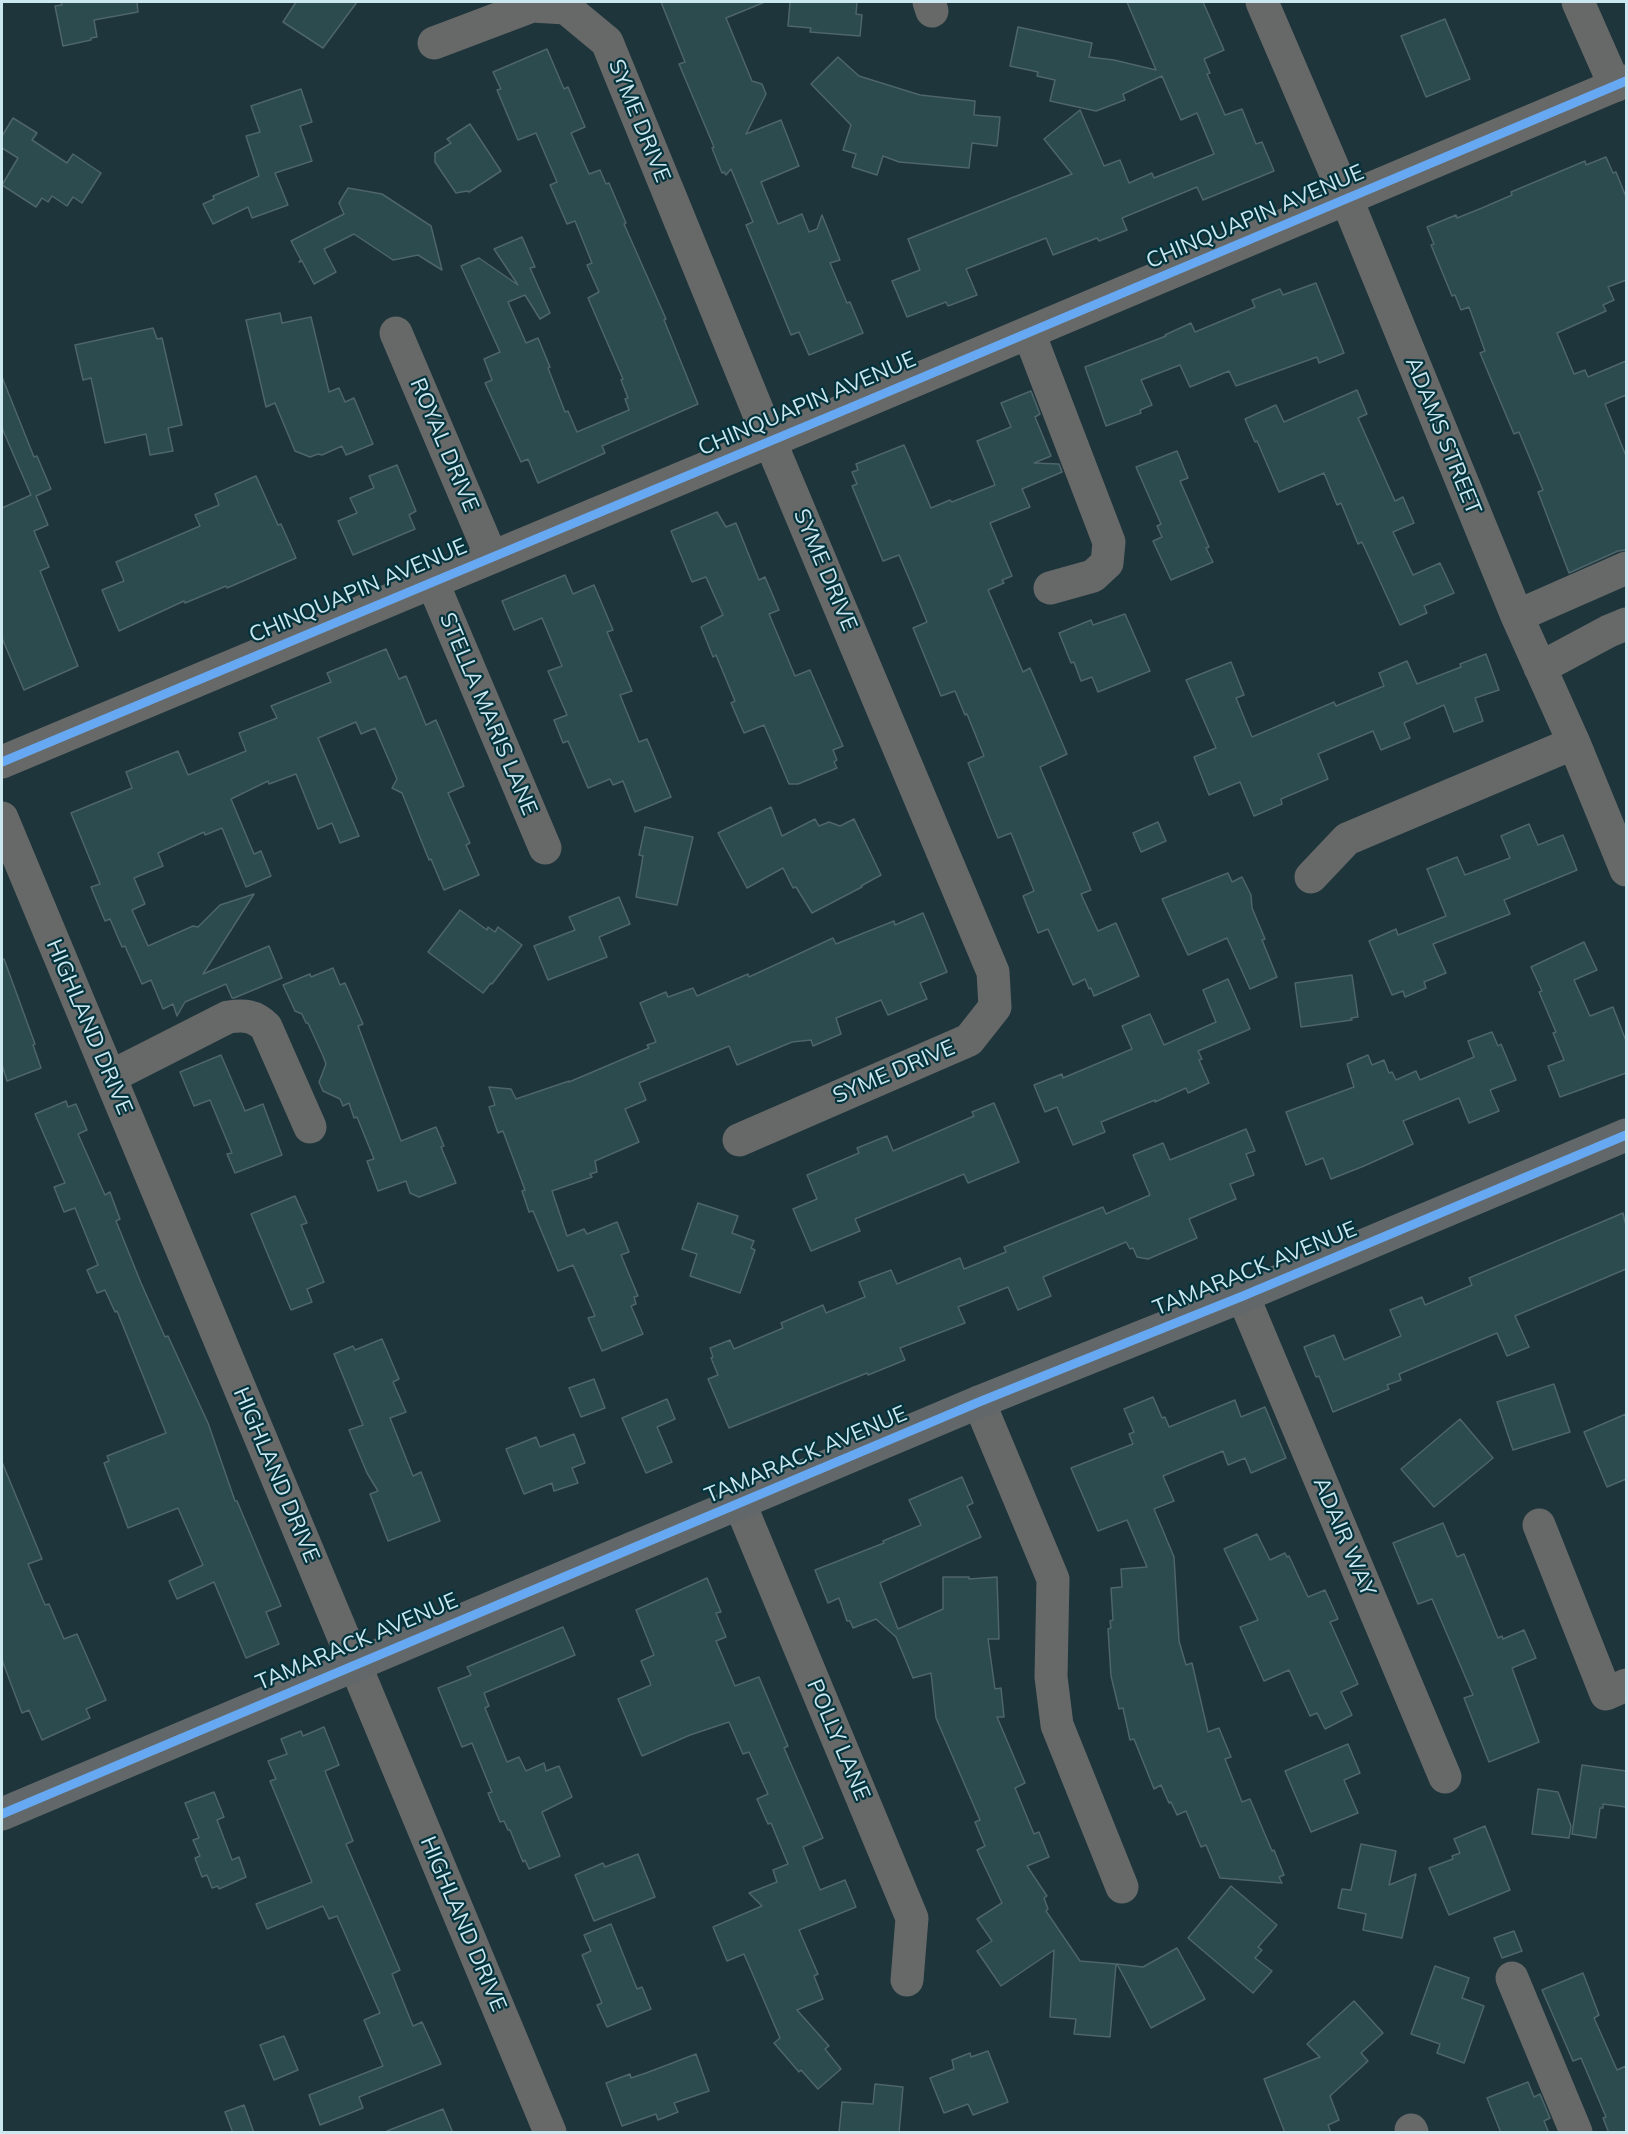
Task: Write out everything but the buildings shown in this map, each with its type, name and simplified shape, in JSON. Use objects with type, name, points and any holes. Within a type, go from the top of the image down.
[{"type":"main road","name":"TAMARACK AVENUE","points":[[2,1814],[979,1402],[1243,1296],[1626,1135]]},
{"type":"street","name":"ADAMS STREET","points":[[1262,2],[1347,200],[1517,616],[1574,743],[1626,870]]},
{"type":"street","points":[[1578,2],[1621,84]]},
{"type":"street","name":"SYME DRIVE","points":[[434,43],[532,6],[566,8],[607,42],[770,441],[993,972],[995,1007],[969,1040],[739,1140]]},
{"type":"street","name":"CHINQUAPIN AVENUE","points":[[2,762],[1621,84]]},
{"type":"street","name":"ROYAL DRIVE","points":[[396,333],[491,556]]},
{"type":"street","points":[[1029,333],[1109,542],[1107,563],[1093,576],[1050,588]]},
{"type":"street","points":[[1517,616],[1626,568]]},
{"type":"street","name":"STELLA MARIS LANE","points":[[432,580],[545,848]]},
{"type":"street","points":[[1540,668],[1626,624]]},
{"type":"street","points":[[1311,877],[1347,839],[1574,743]]},
{"type":"street","name":"HIGHLAND DRIVE","points":[[2,818],[550,2133]]},
{"type":"street","points":[[110,1077],[228,1017],[245,1015],[258,1019],[266,1027],[310,1127]]},
{"type":"street","name":"ADAIR WAY","points":[[1243,1296],[1445,1777]]},
{"type":"street","points":[[979,1402],[1053,1579],[1051,1677],[1057,1725],[1122,1887]]},
{"type":"street","name":"POLLY LANE","points":[[740,1504],[912,1917],[907,1980]]},
{"type":"street","points":[[1539,1524],[1606,1694],[1626,1685]]},
{"type":"street","points":[[1512,1978],[1576,2133]]},
{"type":"cycle path","points":[[2,762],[1221,253],[1626,81]]},
{"type":"cycle path","points":[[2,1814],[979,1402],[1243,1296],[1626,1135]]}]
